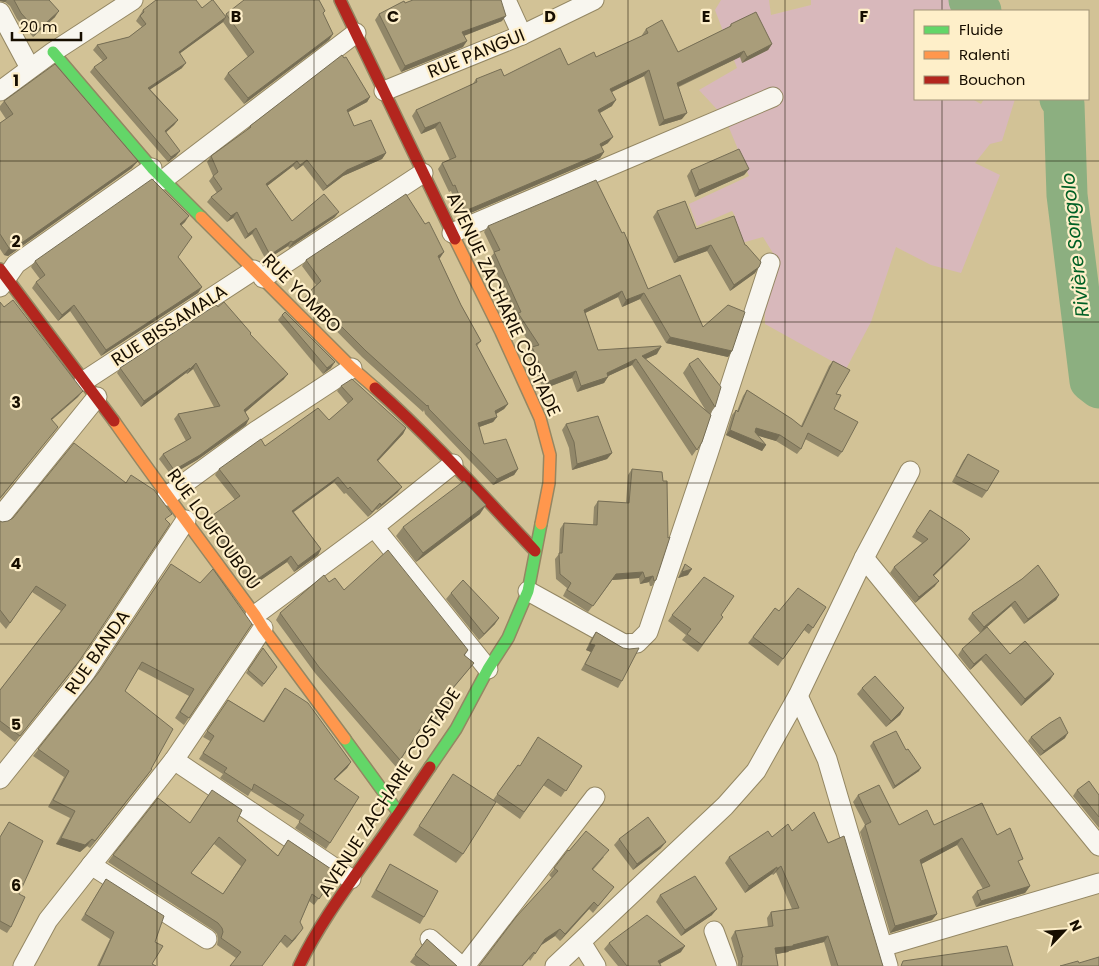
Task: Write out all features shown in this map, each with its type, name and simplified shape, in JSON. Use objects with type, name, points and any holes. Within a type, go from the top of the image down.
[{"type":"street","points":[[0,92],[53,52],[133,0]]},
{"type":"street","name":"AVENUE ZACHARIE COSTADE","points":[[299,966],[308,947],[351,879],[456,729],[488,669],[508,638],[528,592],[549,483],[550,455],[540,418],[501,332],[340,0]]},
{"type":"street","points":[[506,0],[522,35]]},
{"type":"street","name":"RUE PANGUI","points":[[384,90],[522,35],[594,0]]},
{"type":"street","points":[[0,12],[30,68]]},
{"type":"street","points":[[2,278],[16,264],[158,174],[356,33]]},
{"type":"street","name":"RUE YOMBO","points":[[53,52],[158,174],[352,368],[403,413],[535,551]]},
{"type":"street","points":[[452,233],[773,97]]},
{"type":"street","name":"RUE BISSAMALA","points":[[84,380],[423,173]]},
{"type":"street","points":[[528,592],[624,644],[638,643],[648,632],[770,263]]},
{"type":"street","name":"RUE LOUFOUBOU","points":[[2,278],[97,397],[398,812]]},
{"type":"street","points":[[167,496],[256,431],[352,368]]},
{"type":"street","points":[[0,517],[6,496],[97,397]]},
{"type":"street","points":[[23,966],[48,920],[174,760],[259,621],[453,464]]},
{"type":"street","points":[[555,966],[725,806],[756,771],[798,696],[864,558],[910,471]]},
{"type":"street","name":"RUE BANDA","points":[[0,779],[85,673],[186,520]]},
{"type":"street","points":[[374,527],[488,669]]},
{"type":"street","points":[[864,558],[1099,846]]},
{"type":"street","points":[[798,696],[827,759],[888,966]]},
{"type":"street","points":[[174,760],[351,879]]},
{"type":"street","points":[[430,939],[463,966],[595,797]]},
{"type":"street","points":[[90,865],[207,939]]},
{"type":"street","points":[[882,947],[1099,883]]},
{"type":"street","points":[[714,931],[727,966]]},
{"type":"street","points":[[581,942],[596,966]]},
{"type":"shaded area","points":[[721,0],[769,0],[771,15],[811,5],[811,0],[989,0],[977,8],[979,10],[914,10],[914,100],[974,100],[981,104],[983,100],[1015,100],[1002,141],[990,144],[975,163],[1000,175],[961,273],[931,265],[896,247],[871,322],[846,369],[765,324],[764,275],[776,258],[763,237],[738,244],[735,216],[732,211],[697,226],[689,204],[749,176],[725,118],[699,90],[737,68],[715,10]]},
{"type":"building","points":[[14,0],[49,0],[59,11],[37,31],[21,13]]},
{"type":"building","points":[[156,0],[196,0],[202,8],[213,0],[226,17],[179,52],[186,63],[148,88],[178,120],[165,131],[180,151],[171,157],[94,67],[107,58],[97,45],[129,37],[146,24],[140,16],[144,12],[143,10]]},
{"type":"building","points":[[244,0],[319,0],[333,34],[248,98],[228,73],[254,52],[226,14]]},
{"type":"building","points":[[413,0],[501,0],[506,16],[462,32],[467,41],[405,66],[379,14],[404,1],[405,3]]},
{"type":"building","points":[[756,12],[772,44],[747,57],[744,51],[677,83],[687,113],[664,120],[649,70],[610,89],[616,100],[598,110],[613,137],[600,144],[604,152],[465,211],[455,185],[453,186],[442,163],[456,157],[440,122],[425,128],[416,110],[477,82],[476,79],[501,69],[504,76],[560,48],[568,65],[594,52],[596,57],[648,33],[646,29],[662,20],[678,52]]},
{"type":"building","points":[[342,55],[344,58],[346,57],[370,97],[347,110],[354,126],[371,120],[386,153],[347,170],[327,186],[307,160],[300,165],[297,161],[266,184],[292,221],[324,194],[339,212],[270,255],[256,228],[248,234],[237,212],[231,216],[211,197],[222,189],[213,176],[218,172],[211,156]]},
{"type":"building","points":[[55,64],[138,161],[13,249],[9,248],[0,234],[0,123],[13,114],[4,101]]},
{"type":"building","points":[[739,149],[749,169],[699,190],[691,170]]},
{"type":"building","points":[[152,179],[189,216],[180,224],[192,237],[178,257],[202,287],[106,350],[74,305],[62,315],[36,282],[45,275],[35,261]]},
{"type":"building","points":[[596,180],[622,233],[624,232],[648,289],[680,275],[703,327],[728,305],[745,312],[732,351],[670,337],[644,293],[626,300],[622,291],[584,310],[598,350],[661,346],[642,356],[711,415],[702,442],[697,450],[636,359],[607,373],[608,377],[581,386],[576,371],[547,382],[532,347],[539,345],[518,313],[521,312],[494,252],[500,250],[488,226]]},
{"type":"building","points":[[406,194],[425,224],[429,222],[444,252],[438,256],[461,305],[481,341],[476,344],[508,404],[495,411],[497,417],[478,423],[484,444],[506,439],[518,469],[497,479],[429,409],[428,405],[366,351],[308,293],[321,281],[306,260]]},
{"type":"building","points":[[685,201],[696,229],[734,216],[745,245],[761,262],[759,267],[734,285],[711,245],[678,257],[657,211]]},
{"type":"building","points":[[13,300],[83,391],[51,419],[58,427],[0,498],[0,302],[4,307]]},
{"type":"building","points":[[224,302],[250,334],[288,374],[244,410],[249,419],[200,455],[174,470],[163,454],[191,438],[178,414],[220,406],[196,363],[144,401],[120,368],[216,305],[218,307]]},
{"type":"building","points":[[285,312],[335,362],[327,368],[282,315]]},
{"type":"building","points":[[698,358],[721,387],[715,407],[689,364]]},
{"type":"building","points":[[833,361],[850,370],[836,394],[841,395],[834,409],[858,422],[842,452],[808,433],[801,449],[780,435],[756,428],[755,432],[766,445],[730,430],[736,410],[738,412],[747,390],[802,427]]},
{"type":"building","points":[[352,379],[406,428],[377,460],[402,487],[381,505],[380,503],[372,512],[350,487],[348,489],[338,477],[292,511],[321,549],[298,566],[291,556],[256,580],[210,517],[240,496],[219,469],[261,439],[265,446],[318,408],[329,420],[353,399],[341,386]]},
{"type":"building","points":[[598,416],[612,453],[577,464],[574,442],[566,424]]},
{"type":"building","points":[[74,443],[126,483],[131,475],[154,490],[172,514],[165,519],[170,524],[80,660],[20,736],[0,721],[0,690],[66,605],[36,586],[10,623],[0,610],[0,521],[8,521],[13,518]]},
{"type":"building","points":[[968,454],[999,471],[987,491],[956,476]]},
{"type":"building","points":[[632,469],[662,472],[663,481],[667,481],[668,538],[670,537],[656,580],[654,581],[653,576],[645,578],[643,572],[616,574],[593,606],[567,590],[571,583],[560,574],[559,553],[562,553],[564,523],[597,525],[598,501],[629,503]]},
{"type":"building","points":[[464,481],[486,505],[423,553],[403,527]]},
{"type":"building","points":[[930,510],[962,531],[970,539],[933,575],[939,581],[919,597],[894,567],[928,539],[916,531]]},
{"type":"building","points":[[388,550],[468,650],[464,655],[474,663],[447,695],[452,699],[439,716],[432,711],[400,760],[319,667],[280,613],[324,575],[329,582],[335,578],[344,590]]},
{"type":"building","points":[[171,564],[200,583],[213,569],[252,624],[189,718],[180,712],[194,689],[142,662],[125,691],[173,729],[152,769],[95,841],[92,839],[85,845],[61,838],[75,811],[53,800],[69,771],[38,749],[99,672]]},
{"type":"building","points":[[685,564],[692,569],[682,572]]},
{"type":"building","points":[[1038,565],[1059,595],[1028,619],[1015,601],[984,627],[972,613],[1022,579]]},
{"type":"building","points":[[704,577],[734,596],[721,615],[723,617],[702,645],[687,634],[691,629],[672,615]]},
{"type":"building","points":[[463,580],[499,618],[484,634],[451,593]]},
{"type":"building","points":[[798,588],[826,607],[813,628],[808,624],[783,659],[753,637],[775,608],[779,611]]},
{"type":"building","points":[[987,627],[1010,654],[1025,641],[1054,674],[1025,699],[986,654],[974,664],[962,649]]},
{"type":"building","points":[[596,632],[623,648],[639,648],[622,681],[585,664],[595,645],[590,644]]},
{"type":"building","points":[[263,648],[277,667],[264,684],[248,670]]},
{"type":"building","points":[[875,676],[904,708],[891,721],[862,688]]},
{"type":"building","points":[[285,688],[308,703],[351,762],[334,779],[359,797],[330,843],[299,822],[304,815],[254,784],[252,790],[224,772],[227,768],[203,753],[214,736],[207,731],[228,700],[264,722]]},
{"type":"building","points":[[1060,717],[1068,733],[1044,751],[1031,737]]},
{"type":"building","points":[[896,731],[906,750],[908,749],[921,768],[895,786],[873,742]]},
{"type":"building","points":[[538,737],[582,766],[566,791],[548,779],[524,812],[497,794],[518,765],[520,766]]},
{"type":"building","points":[[453,774],[496,802],[463,854],[419,826]]},
{"type":"building","points":[[1089,781],[1099,795],[1099,817],[1077,790]]},
{"type":"building","points":[[879,785],[899,825],[927,810],[934,825],[982,803],[997,835],[1010,828],[1023,859],[1018,861],[1030,886],[981,901],[977,891],[990,886],[962,838],[920,860],[937,914],[895,926],[865,825],[871,822],[858,795]]},
{"type":"building","points":[[212,790],[242,810],[237,821],[278,856],[288,840],[337,873],[319,899],[312,894],[300,922],[303,928],[301,931],[292,941],[285,935],[262,966],[230,966],[241,952],[221,938],[223,932],[218,923],[113,855],[158,798],[190,823]],"holes":[[[219,837],[246,860],[223,894],[191,873]]]},
{"type":"building","points":[[814,812],[828,843],[844,836],[883,966],[838,966],[828,936],[793,946],[775,948],[778,966],[741,966],[743,957],[735,931],[773,926],[771,912],[799,908],[781,866],[749,886],[729,857],[768,831],[772,837],[788,824],[792,831]]},
{"type":"building","points":[[648,817],[666,842],[637,864],[619,839]]},
{"type":"building","points":[[9,822],[43,841],[19,894],[25,897],[11,927],[0,921],[0,837]]},
{"type":"building","points":[[586,831],[609,850],[592,869],[614,887],[598,906],[594,902],[565,934],[560,929],[545,939],[535,954],[534,952],[522,966],[479,966],[516,917],[558,871],[554,868]]},
{"type":"building","points":[[390,864],[438,891],[424,917],[376,890]]},
{"type":"building","points":[[695,876],[717,909],[685,930],[660,895]]},
{"type":"building","points":[[106,879],[164,916],[155,942],[163,946],[152,964],[156,966],[99,966],[114,932],[85,914]]},
{"type":"building","points":[[647,915],[685,946],[658,961],[661,966],[627,966],[609,943]]},
{"type":"building","points":[[427,939],[457,966],[430,966],[415,955]]},
{"type":"building","points":[[1007,946],[1013,966],[901,966],[903,961]]},
{"type":"building","points":[[1099,957],[1099,966],[1060,966],[1078,961],[1079,963]]},
{"type":"waterway","name":"Rivière Songolo","points":[[969,0],[980,10]]},
{"type":"waterway","name":"Rivière Songolo","points":[[1061,100],[1064,104],[1067,195],[1090,381],[1099,388]]},
{"type":"traffic: fast","points":[[53,52],[152,168],[201,217]]},
{"type":"traffic: fast","points":[[430,767],[456,729],[488,669],[508,638],[528,591],[541,524]]},
{"type":"traffic: fast","points":[[345,739],[398,812]]},
{"type":"traffic: slow","points":[[201,217],[352,368],[375,388]]},
{"type":"traffic: slow","points":[[455,239],[501,332],[540,418],[550,455],[549,483],[541,524]]},
{"type":"traffic: slow","points":[[114,421],[345,739]]},
{"type":"traffic: jam","points":[[340,0],[455,239]]},
{"type":"traffic: jam","points":[[0,269],[114,421]]},
{"type":"traffic: jam","points":[[375,388],[437,447],[535,551]]},
{"type":"traffic: jam","points":[[299,966],[316,934],[336,903],[430,767]]}]
